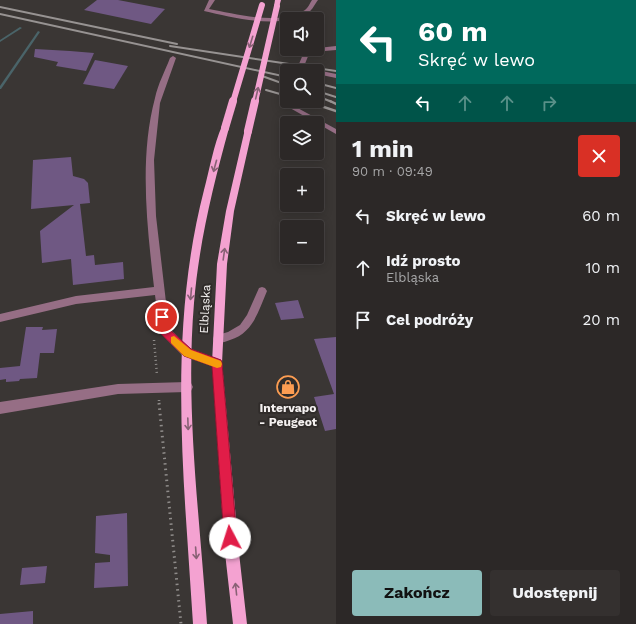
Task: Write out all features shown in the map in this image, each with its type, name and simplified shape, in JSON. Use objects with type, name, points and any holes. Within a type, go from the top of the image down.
[{"type":"main road","name":"Elbląska","points":[[200,624],[187,387],[187,353],[194,259],[204,206],[262,2]]},
{"type":"main road","name":"Elbląska","points":[[240,624],[230,538],[217,363],[222,264],[230,210],[278,3]]},
{"type":"street","points":[[212,0],[206,10],[228,14],[283,19],[305,13],[313,6],[315,0]]},
{"type":"street","points":[[303,64],[306,53],[312,50],[336,48]]},
{"type":"street","points":[[173,58],[157,102],[151,154],[151,210],[164,330],[187,353],[217,363]]},
{"type":"street","points":[[324,73],[336,76]]},
{"type":"street","points":[[294,108],[336,132]]},
{"type":"street","points":[[0,318],[76,300],[160,290]]},
{"type":"street","points":[[218,340],[231,337],[246,328],[262,291]]},
{"type":"street","points":[[0,408],[118,389],[187,387]]},
{"type":"path","points":[[154,334],[181,624]]},
{"type":"building","points":[[97,0],[118,0],[165,9],[151,24],[84,10]]},
{"type":"building","points":[[35,49],[94,53],[86,71],[56,66],[58,62],[34,57]]},
{"type":"building","points":[[95,60],[128,66],[114,89],[83,84]]},
{"type":"building","points":[[71,157],[73,176],[84,179],[88,183],[90,203],[80,204],[86,256],[94,255],[95,265],[123,262],[124,279],[73,285],[71,259],[42,263],[40,231],[74,205],[31,209],[33,160]]},
{"type":"building","points":[[298,300],[304,318],[281,320],[275,303]]},
{"type":"building","points":[[26,327],[43,327],[42,330],[57,329],[54,353],[40,353],[37,378],[6,382],[6,379],[0,380],[0,368],[20,366]]},
{"type":"building","points":[[336,337],[336,429],[325,431],[314,397],[334,394],[314,339]]},
{"type":"building","points":[[127,513],[128,586],[94,588],[95,563],[110,562],[110,555],[95,553],[96,516]]},
{"type":"building","points":[[47,566],[45,583],[20,585],[22,568]]},
{"type":"building","points":[[33,611],[33,624],[0,624],[0,614]]},
{"type":"waterway","points":[[0,41],[21,28]]},
{"type":"waterway","points":[[0,88],[39,32]]},
{"type":"railway","points":[[0,7],[177,44]]},
{"type":"railway","points":[[0,14],[280,75]]},
{"type":"railway","points":[[170,46],[336,71]]},
{"type":"railway","points":[[262,76],[280,82]]},
{"type":"railway","points":[[324,85],[336,88]]},
{"type":"railway","points":[[266,90],[280,94]]},
{"type":"railway","points":[[324,93],[336,97]]},
{"type":"railway","points":[[324,99],[332,102]]},
{"type":"railway","points":[[332,102],[336,104]]},
{"type":"railway","points":[[324,107],[336,111]]},
{"type":"slow traffic","points":[[174,340],[187,353],[217,364]]},
{"type":"place","name":"Intervapo - Peugeot","points":[[288,387]]},
{"type":"route","points":[[162,317],[164,330],[187,353],[217,363],[230,538]]}]
